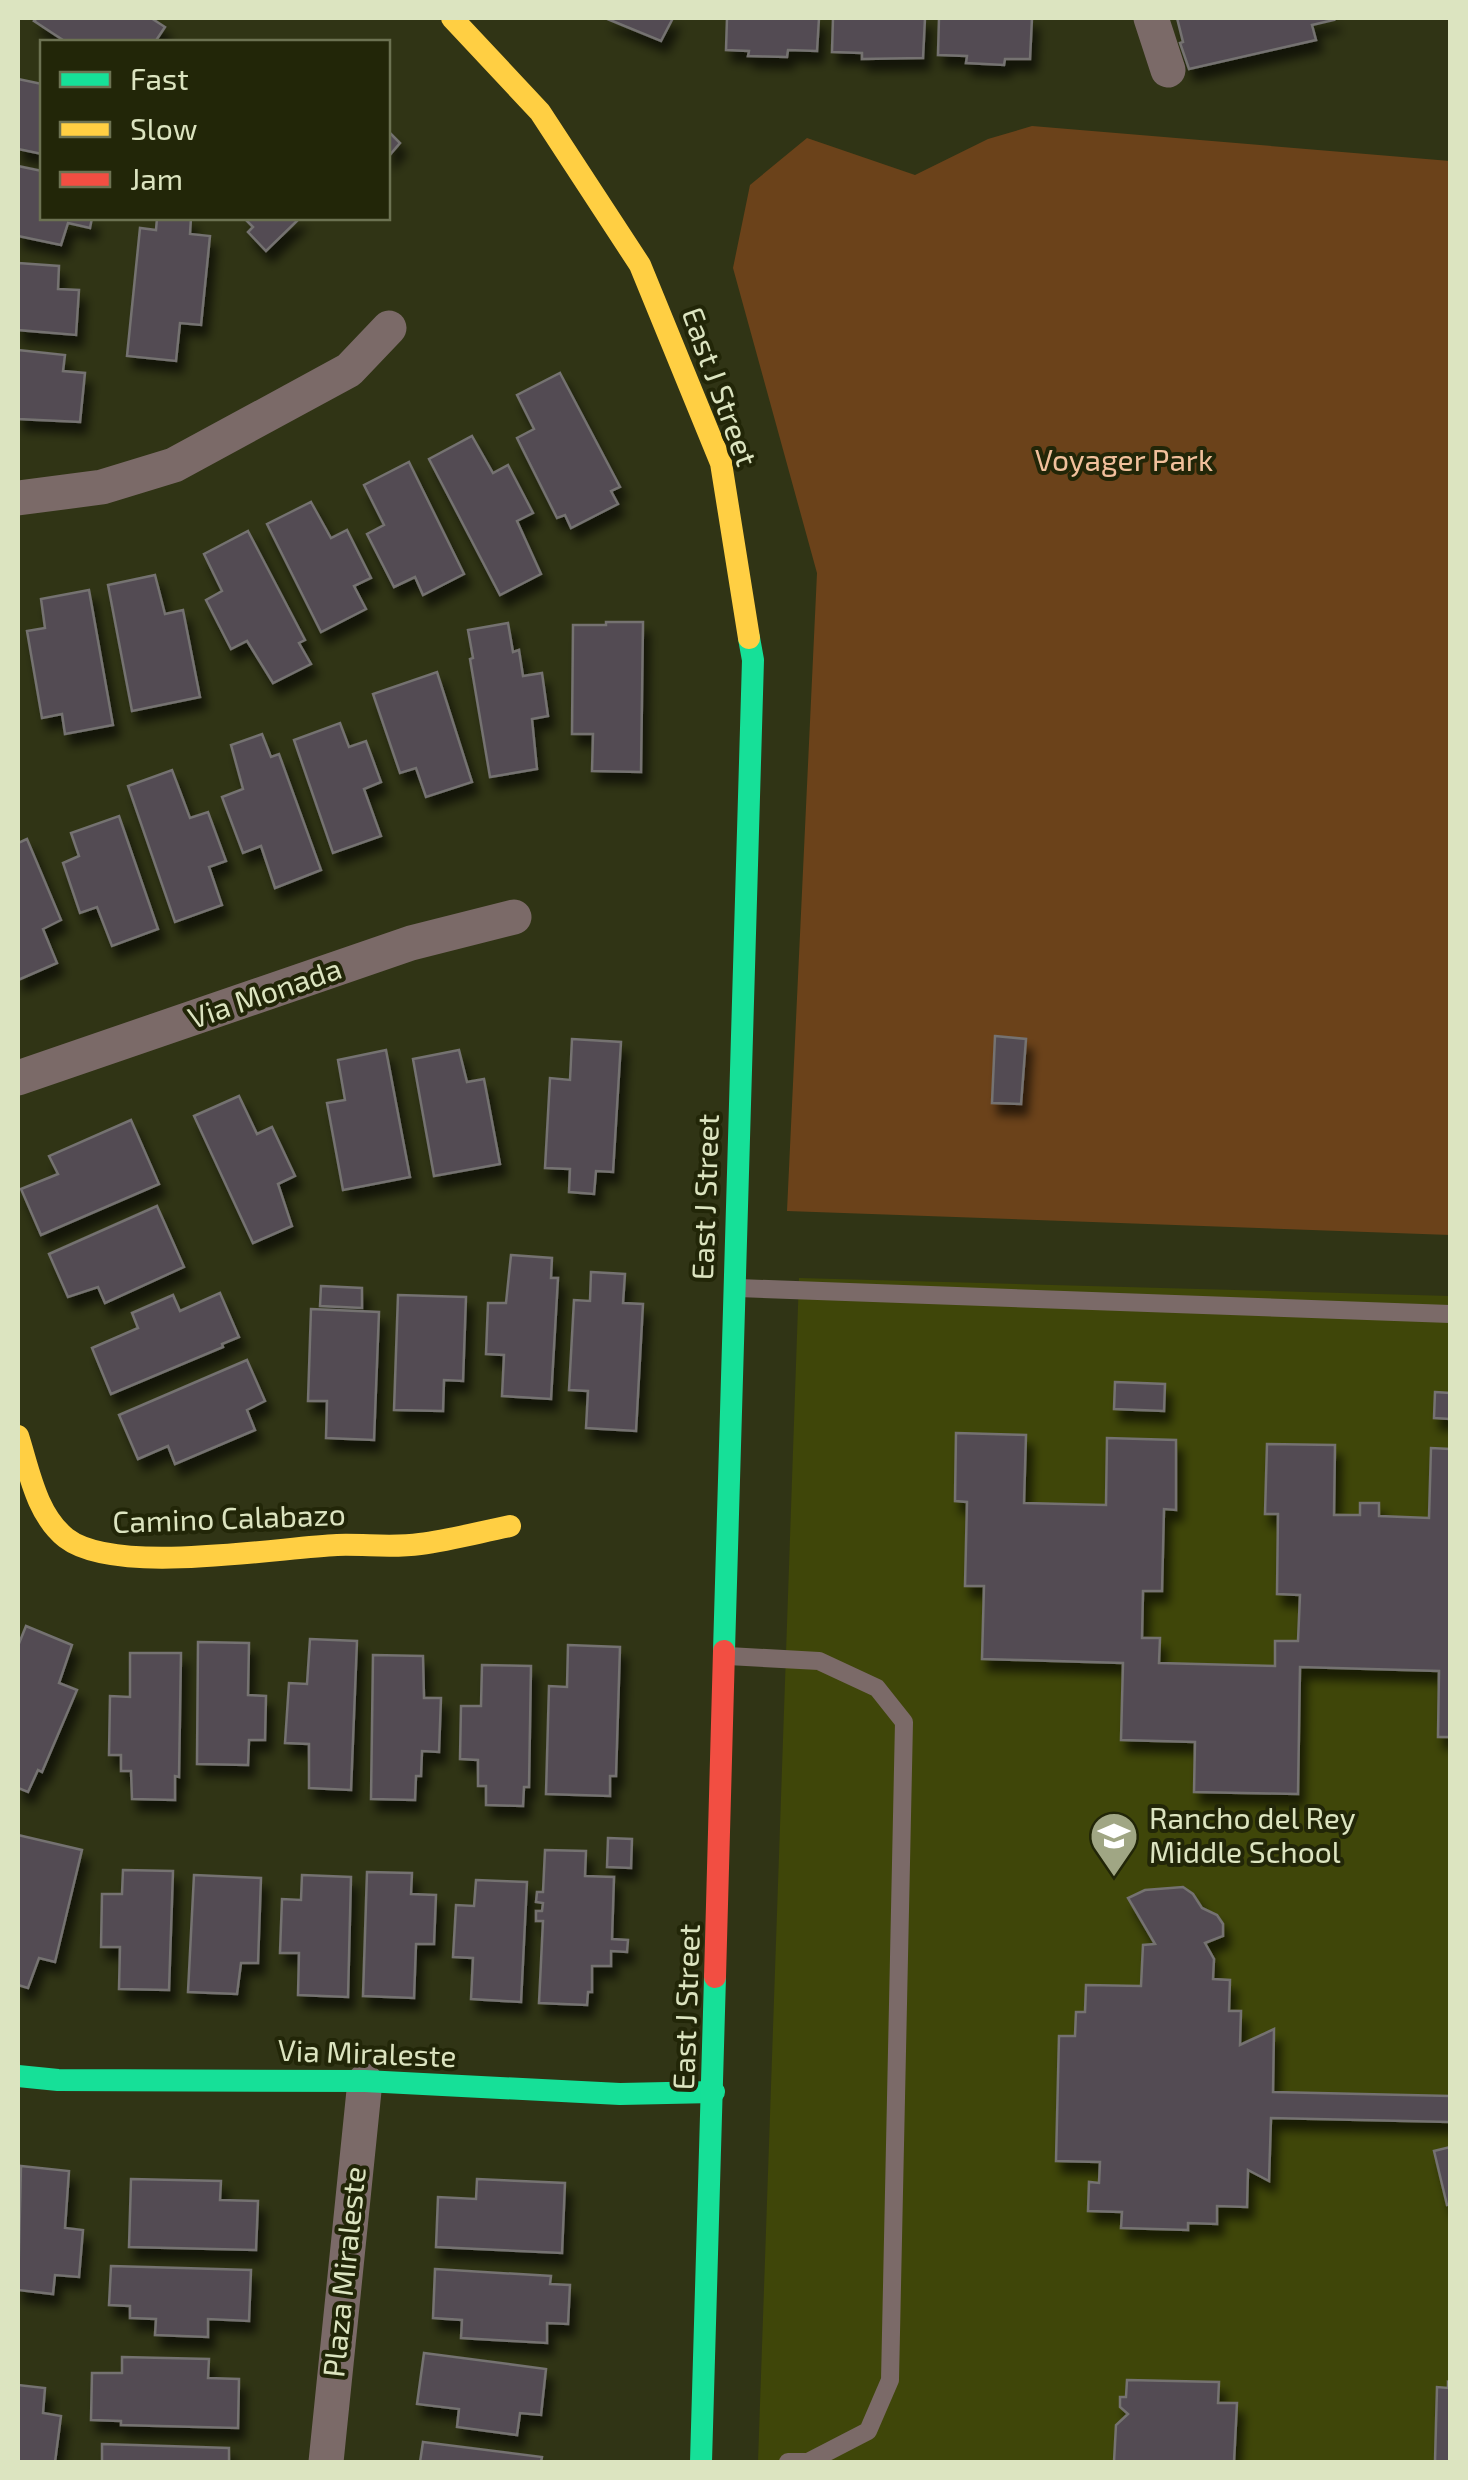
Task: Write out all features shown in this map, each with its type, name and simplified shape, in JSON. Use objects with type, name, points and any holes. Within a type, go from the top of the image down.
[{"type":"street","name":"East J Street","points":[[452,18],[540,112],[640,265],[721,464],[753,660],[702,2462]]},
{"type":"street","points":[[1152,18],[1168,70]]},
{"type":"street","points":[[18,498],[102,488],[174,466],[348,370],[388,328]]},
{"type":"street","name":"Via Monada","points":[[18,1078],[411,944],[514,917]]},
{"type":"street","name":"Camino Calabazo","points":[[18,1436],[48,1518],[70,1540],[100,1553],[159,1555],[414,1545],[510,1526]]},
{"type":"street","name":"Via Miraleste","points":[[18,2076],[58,2080],[365,2081],[620,2094],[714,2092]]},
{"type":"street","name":"Plaza Miraleste","points":[[326,2462],[365,2081]]},
{"type":"lane","points":[[733,1288],[1450,1314]]},
{"type":"lane","points":[[726,1656],[819,1661],[877,1688],[904,1722],[890,2380],[868,2431],[808,2462],[788,2462]]},
{"type":"shaded area","name":"Rancho del Rey Middle School","points":[[799,1278],[1450,1296],[1450,2462],[758,2462]]},
{"type":"green space","name":"Voyager Park","points":[[1032,126],[1450,161],[1450,1235],[787,1211],[817,573],[733,268],[750,185],[807,138],[915,175],[988,139]]},
{"type":"building","points":[[151,18],[165,27],[156,40],[63,40],[34,21]]},
{"type":"building","points":[[605,18],[673,18],[661,41]]},
{"type":"building","points":[[727,18],[819,18],[817,51],[788,50],[787,57],[748,56],[749,51],[726,50]]},
{"type":"building","points":[[833,18],[925,18],[923,58],[862,59],[862,53],[832,52]]},
{"type":"building","points":[[939,18],[1032,18],[1030,59],[1005,59],[1004,65],[966,63],[967,56],[938,55]]},
{"type":"building","points":[[1177,18],[1334,20],[1312,25],[1316,40],[1189,69]]},
{"type":"building","points":[[18,79],[40,84],[40,154],[18,149]]},
{"type":"building","points":[[390,133],[400,143],[390,155]]},
{"type":"building","points":[[18,166],[40,171],[40,220],[92,220],[90,228],[68,223],[61,245],[18,236]]},
{"type":"building","points":[[157,220],[191,220],[190,234],[210,236],[201,325],[180,323],[176,361],[127,356],[140,228],[156,230]]},
{"type":"building","points":[[246,220],[298,220],[266,251],[248,232],[253,227]]},
{"type":"building","points":[[18,263],[59,266],[58,289],[79,290],[76,335],[18,330]]},
{"type":"building","points":[[18,350],[65,355],[63,371],[85,373],[80,422],[18,419]]},
{"type":"building","points":[[560,373],[620,487],[611,491],[618,504],[571,528],[565,515],[557,518],[517,438],[534,429],[517,395]]},
{"type":"building","points":[[472,436],[493,473],[508,465],[533,513],[517,521],[541,574],[500,595],[429,459]]},
{"type":"building","points":[[409,462],[464,574],[423,595],[415,577],[394,587],[367,534],[384,525],[364,485]]},
{"type":"building","points":[[311,502],[331,538],[347,530],[371,578],[354,586],[366,609],[321,632],[267,524]]},
{"type":"building","points":[[248,531],[305,640],[299,643],[311,664],[273,683],[247,641],[231,649],[206,600],[222,591],[204,554]]},
{"type":"building","points":[[155,575],[165,614],[183,610],[200,697],[132,711],[108,585]]},
{"type":"building","points":[[89,590],[113,725],[65,734],[62,714],[42,718],[27,631],[45,628],[41,599]]},
{"type":"building","points":[[643,622],[641,772],[592,771],[593,734],[572,734],[573,625]]},
{"type":"building","points":[[508,623],[513,652],[519,650],[523,676],[542,673],[548,716],[532,719],[537,769],[490,777],[468,630]]},
{"type":"building","points":[[437,672],[472,782],[426,797],[416,768],[400,773],[373,694]]},
{"type":"building","points":[[340,723],[349,747],[366,741],[381,782],[364,789],[381,836],[333,853],[294,740]]},
{"type":"building","points":[[262,734],[271,757],[279,754],[321,870],[275,888],[261,846],[243,853],[222,797],[243,789],[231,745]]},
{"type":"building","points":[[172,770],[190,818],[208,812],[226,861],[209,867],[222,905],[175,922],[128,786]]},
{"type":"building","points":[[119,816],[158,929],[112,946],[97,907],[80,913],[63,863],[79,856],[71,833]]},
{"type":"building","points":[[27,839],[61,920],[43,929],[57,963],[18,980],[18,843]]},
{"type":"building","points":[[995,1036],[1026,1039],[1021,1104],[992,1103]]},
{"type":"building","points":[[572,1039],[621,1042],[613,1172],[596,1171],[594,1194],[569,1192],[570,1169],[545,1168],[550,1078],[570,1080]]},
{"type":"building","points":[[386,1050],[410,1177],[343,1190],[327,1103],[345,1100],[338,1060]]},
{"type":"building","points":[[459,1050],[467,1082],[484,1079],[500,1164],[434,1176],[413,1059]]},
{"type":"building","points":[[239,1096],[257,1134],[272,1127],[295,1176],[278,1184],[292,1226],[253,1243],[194,1116]]},
{"type":"building","points":[[131,1120],[159,1184],[41,1235],[21,1189],[58,1174],[49,1156]]},
{"type":"building","points":[[157,1206],[184,1267],[105,1303],[98,1287],[68,1297],[49,1254]]},
{"type":"building","points":[[511,1255],[552,1258],[551,1278],[558,1278],[551,1399],[502,1396],[504,1355],[486,1354],[488,1303],[506,1303]]},
{"type":"building","points":[[591,1272],[625,1274],[623,1303],[643,1304],[636,1431],[586,1428],[588,1391],[569,1390],[574,1300],[590,1301]]},
{"type":"building","points":[[321,1286],[362,1288],[362,1308],[320,1306]]},
{"type":"building","points":[[220,1293],[239,1337],[111,1394],[92,1348],[138,1328],[132,1313],[173,1295],[180,1311]]},
{"type":"building","points":[[398,1295],[466,1297],[463,1381],[444,1380],[443,1411],[394,1410]]},
{"type":"building","points":[[311,1309],[379,1312],[374,1440],[326,1438],[327,1401],[308,1401]]},
{"type":"building","points":[[247,1360],[265,1401],[247,1410],[255,1430],[175,1464],[168,1446],[138,1459],[119,1415]]},
{"type":"building","points":[[1115,1382],[1165,1384],[1164,1411],[1114,1409]]},
{"type":"building","points":[[1435,1392],[1450,1393],[1450,1419],[1434,1418]]},
{"type":"building","points":[[956,1433],[1026,1435],[1024,1503],[1106,1505],[1107,1438],[1176,1440],[1176,1510],[1164,1509],[1162,1591],[1143,1591],[1142,1638],[1160,1638],[1159,1663],[1275,1666],[1275,1641],[1298,1641],[1300,1595],[1277,1594],[1278,1514],[1265,1514],[1267,1444],[1335,1445],[1334,1515],[1360,1515],[1360,1503],[1379,1503],[1379,1516],[1429,1518],[1431,1448],[1450,1449],[1450,1737],[1438,1737],[1439,1671],[1300,1667],[1298,1794],[1194,1792],[1195,1742],[1121,1740],[1123,1663],[982,1659],[984,1586],[965,1586],[967,1502],[955,1501]]},
{"type":"building","points":[[26,1626],[72,1645],[59,1683],[77,1690],[42,1772],[38,1770],[28,1792],[18,1788],[18,1646]]},
{"type":"building","points":[[310,1639],[357,1641],[351,1790],[309,1788],[309,1744],[285,1743],[289,1683],[307,1684]]},
{"type":"building","points":[[198,1642],[249,1643],[248,1695],[266,1696],[265,1740],[249,1740],[248,1765],[197,1764]]},
{"type":"building","points":[[568,1645],[620,1647],[616,1776],[610,1776],[610,1796],[546,1794],[549,1686],[567,1687]]},
{"type":"building","points":[[130,1653],[181,1653],[179,1777],[175,1776],[175,1800],[132,1799],[131,1771],[121,1771],[121,1755],[109,1755],[110,1696],[130,1697]]},
{"type":"building","points":[[373,1655],[423,1656],[424,1698],[441,1698],[439,1752],[422,1751],[415,1800],[371,1799]]},
{"type":"building","points":[[482,1665],[531,1666],[529,1787],[524,1787],[523,1806],[486,1805],[486,1786],[478,1786],[478,1760],[460,1759],[461,1706],[481,1706]]},
{"type":"building","points":[[18,1835],[82,1850],[55,1962],[39,1958],[28,1988],[18,1985]]},
{"type":"building","points":[[608,1838],[632,1839],[631,1868],[607,1867]]},
{"type":"building","points":[[545,1850],[586,1851],[585,1876],[614,1877],[612,1939],[628,1940],[627,1952],[611,1951],[611,1966],[592,1966],[592,1992],[588,1992],[587,2005],[539,2003],[543,1921],[536,1921],[536,1911],[542,1911],[543,1903],[536,1902],[537,1892],[543,1892]]},
{"type":"building","points":[[123,1870],[173,1871],[169,1990],[119,1989],[120,1947],[101,1947],[102,1894],[122,1894]]},
{"type":"building","points":[[367,1872],[412,1873],[411,1894],[436,1895],[434,1944],[416,1944],[414,1998],[363,1996]]},
{"type":"building","points":[[194,1875],[261,1878],[258,1963],[241,1963],[237,1994],[188,1992]]},
{"type":"building","points":[[302,1875],[351,1877],[348,1997],[298,1995],[299,1953],[280,1953],[282,1899],[301,1900]]},
{"type":"building","points":[[476,1880],[527,1882],[521,2002],[471,1999],[473,1958],[453,1957],[456,1905],[474,1906]]},
{"type":"building","points":[[1183,1887],[1223,1924],[1223,1936],[1205,1943],[1214,1959],[1213,1979],[1230,1980],[1229,2011],[1241,2011],[1240,2045],[1274,2029],[1273,2092],[1450,2096],[1450,2122],[1271,2118],[1269,2181],[1248,2170],[1247,2207],[1217,2206],[1217,2224],[1188,2223],[1188,2230],[1121,2228],[1122,2212],[1088,2211],[1089,2182],[1099,2183],[1100,2162],[1056,2161],[1059,2036],[1075,2036],[1076,2012],[1085,2012],[1086,1985],[1141,1986],[1143,1945],[1155,1944],[1128,1898],[1145,1890]]},
{"type":"building","points":[[1450,2147],[1450,2204],[1447,2205],[1434,2151]]},
{"type":"building","points":[[21,2166],[69,2171],[65,2228],[83,2230],[79,2277],[55,2275],[53,2294],[18,2290]]},
{"type":"building","points":[[131,2179],[221,2181],[220,2200],[258,2201],[256,2250],[129,2247]]},
{"type":"building","points":[[477,2179],[565,2183],[562,2253],[436,2247],[438,2197],[476,2199]]},
{"type":"building","points":[[111,2266],[251,2270],[249,2321],[208,2319],[208,2337],[155,2335],[156,2319],[130,2318],[130,2306],[109,2305]]},
{"type":"building","points":[[435,2269],[551,2276],[550,2284],[570,2285],[568,2324],[547,2323],[547,2343],[461,2338],[462,2320],[433,2318]]},
{"type":"building","points":[[424,2353],[546,2369],[541,2415],[520,2413],[517,2435],[457,2427],[459,2409],[417,2404]]},
{"type":"building","points":[[122,2357],[209,2359],[208,2378],[239,2379],[238,2428],[121,2425],[121,2421],[91,2420],[92,2373],[122,2373]]},
{"type":"building","points":[[1127,2380],[1219,2382],[1218,2403],[1237,2403],[1234,2462],[1114,2462],[1116,2425],[1128,2414],[1120,2407],[1120,2397],[1126,2397]]},
{"type":"building","points":[[1448,2382],[1450,2462],[1435,2462],[1437,2387],[1448,2388]]},
{"type":"building","points":[[18,2385],[45,2388],[43,2413],[61,2416],[55,2462],[18,2462]]},
{"type":"building","points":[[423,2442],[542,2457],[541,2462],[420,2462]]},
{"type":"building","points":[[102,2444],[229,2448],[229,2462],[102,2462]]},
{"type":"traffic: fast","points":[[724,1651],[753,660],[749,638]]},
{"type":"traffic: fast","points":[[701,2462],[715,1977]]},
{"type":"traffic: fast","points":[[18,2076],[58,2080],[365,2081],[620,2094],[714,2092]]},
{"type":"traffic: slow","points":[[452,18],[540,112],[640,265],[721,463],[749,638]]},
{"type":"traffic: slow","points":[[18,1436],[35,1491],[56,1528],[66,1538],[89,1549],[120,1556],[196,1557],[337,1545],[410,1545],[510,1526]]},
{"type":"traffic: jam","points":[[715,1977],[724,1651]]},
{"type":"place","name":"Rancho del Rey Middle School","points":[[1114,1878]]}]
